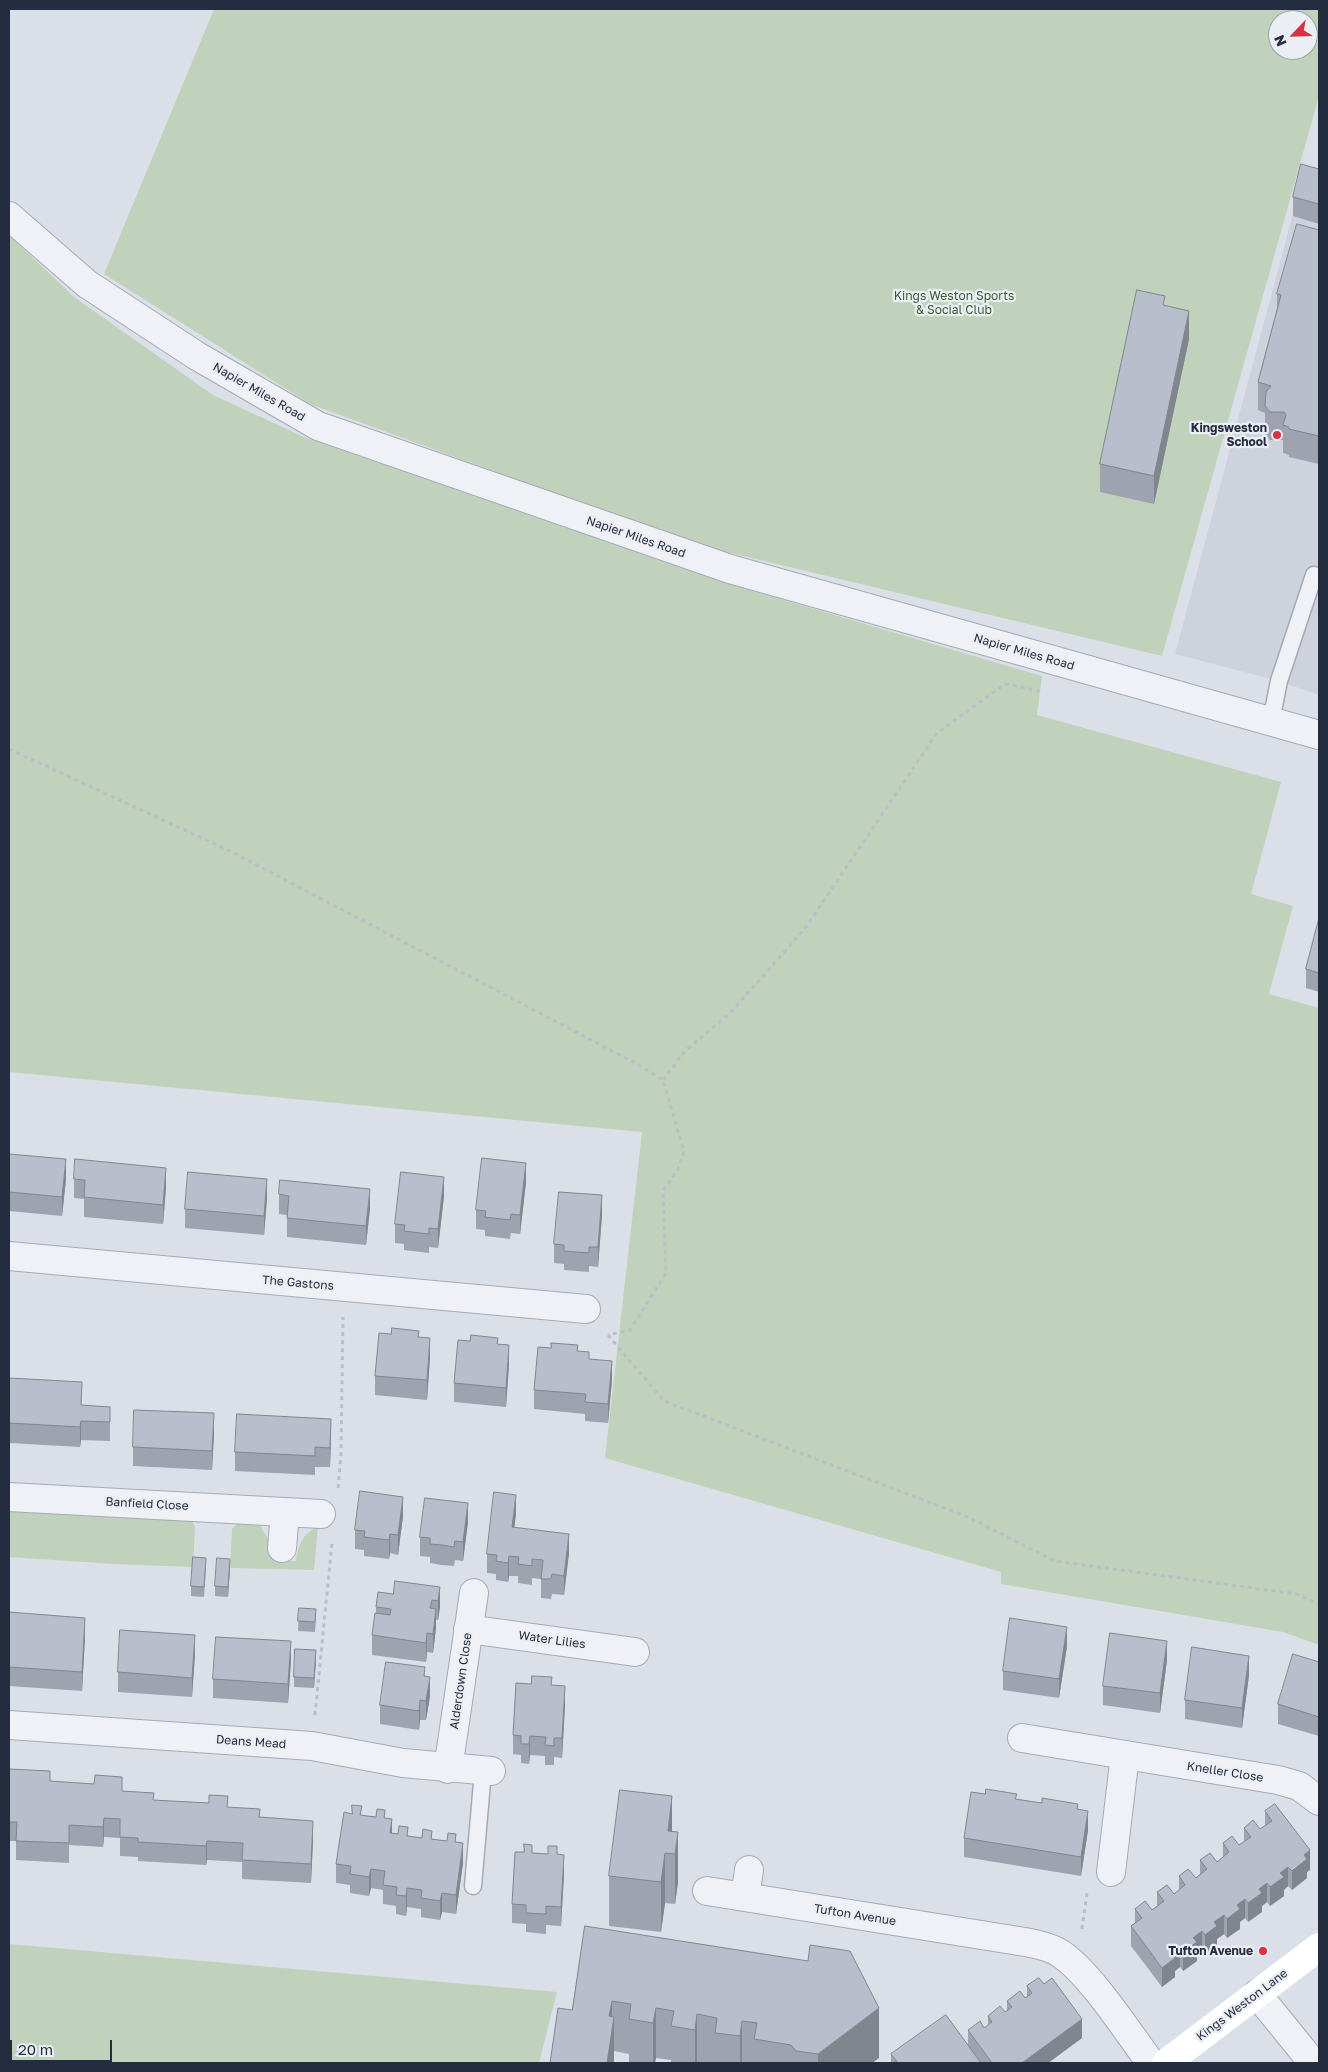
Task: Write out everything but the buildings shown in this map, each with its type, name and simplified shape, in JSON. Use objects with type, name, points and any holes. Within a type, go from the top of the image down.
[{"type":"street","name":"Napier Miles Road","points":[[9,216],[87,284],[197,356],[318,426],[730,569],[1319,735]]},
{"type":"street","name":"The Gastons","points":[[9,1256],[586,1308]]},
{"type":"street","name":"Banfield Close","points":[[9,1496],[328,1515]]},
{"type":"street","points":[[282,1548],[285,1512]]},
{"type":"street","name":"Alderdown Close","points":[[448,1768],[474,1593]]},
{"type":"street","name":"Water Lilies","points":[[468,1629],[635,1652]]},
{"type":"street","name":"Deans Mead","points":[[9,1726],[312,1746],[403,1763],[487,1771]]},
{"type":"street","name":"Kneller Close","points":[[1022,1738],[1278,1780],[1299,1786],[1319,1801]]},
{"type":"street","points":[[1111,1872],[1125,1755]]},
{"type":"street","points":[[745,1897],[749,1870]]},
{"type":"street","name":"Tufton Avenue","points":[[707,1891],[1025,1942],[1049,1948],[1068,1960],[1093,1986],[1151,2063]]},
{"type":"street","name":"Kings Weston Lane","points":[[1166,2063],[1319,1947]]},
{"type":"street","points":[[1257,1994],[1313,2063]]},
{"type":"lane","points":[[1271,720],[1279,681],[1314,575],[1319,576]]},
{"type":"lane","points":[[473,1886],[487,1771]]},
{"type":"path","points":[[663,1080],[685,1051],[731,1012],[804,930],[938,733],[1005,684],[1041,692]]},
{"type":"path","points":[[9,750],[230,850],[639,1064],[663,1080],[684,1152],[678,1168],[663,1191],[666,1274],[630,1330],[608,1336],[664,1401],[968,1517],[1055,1561],[1297,1594],[1319,1605]]},
{"type":"path","points":[[312,1746],[328,1515],[342,1454],[341,1358],[344,1287]]},
{"type":"path","points":[[1081,1932],[1085,1906]]},
{"type":"shaded area","name":"Kingsweston School","points":[[1301,184],[1319,184],[1319,695],[1279,681],[1175,654]]},
{"type":"green space","name":"Kings Weston Sports & Social Club","points":[[214,9],[1319,9],[1319,96],[1162,656],[693,544],[310,404],[104,274]]},
{"type":"green space","points":[[9,235],[74,297],[213,395],[304,437],[719,581],[1042,676],[1037,715],[1281,782],[1251,894],[1293,906],[1269,994],[1319,1008],[1319,1645],[1283,1632],[1001,1584],[1001,1572],[605,1458],[642,1132],[9,1072]]},
{"type":"green space","points":[[9,1511],[190,1518],[195,1526],[193,1567],[9,1557]]},
{"type":"green space","points":[[239,1522],[259,1524],[272,1545],[274,1560],[296,1561],[302,1540],[308,1533],[318,1527],[314,1570],[230,1568],[232,1529]]},
{"type":"green space","points":[[9,1944],[557,1992],[539,2063],[9,2063]]},
{"type":"place","name":"Kingsweston School","points":[[1277,435]]},
{"type":"place","name":"Tufton Avenue","points":[[1263,1951]]}]
